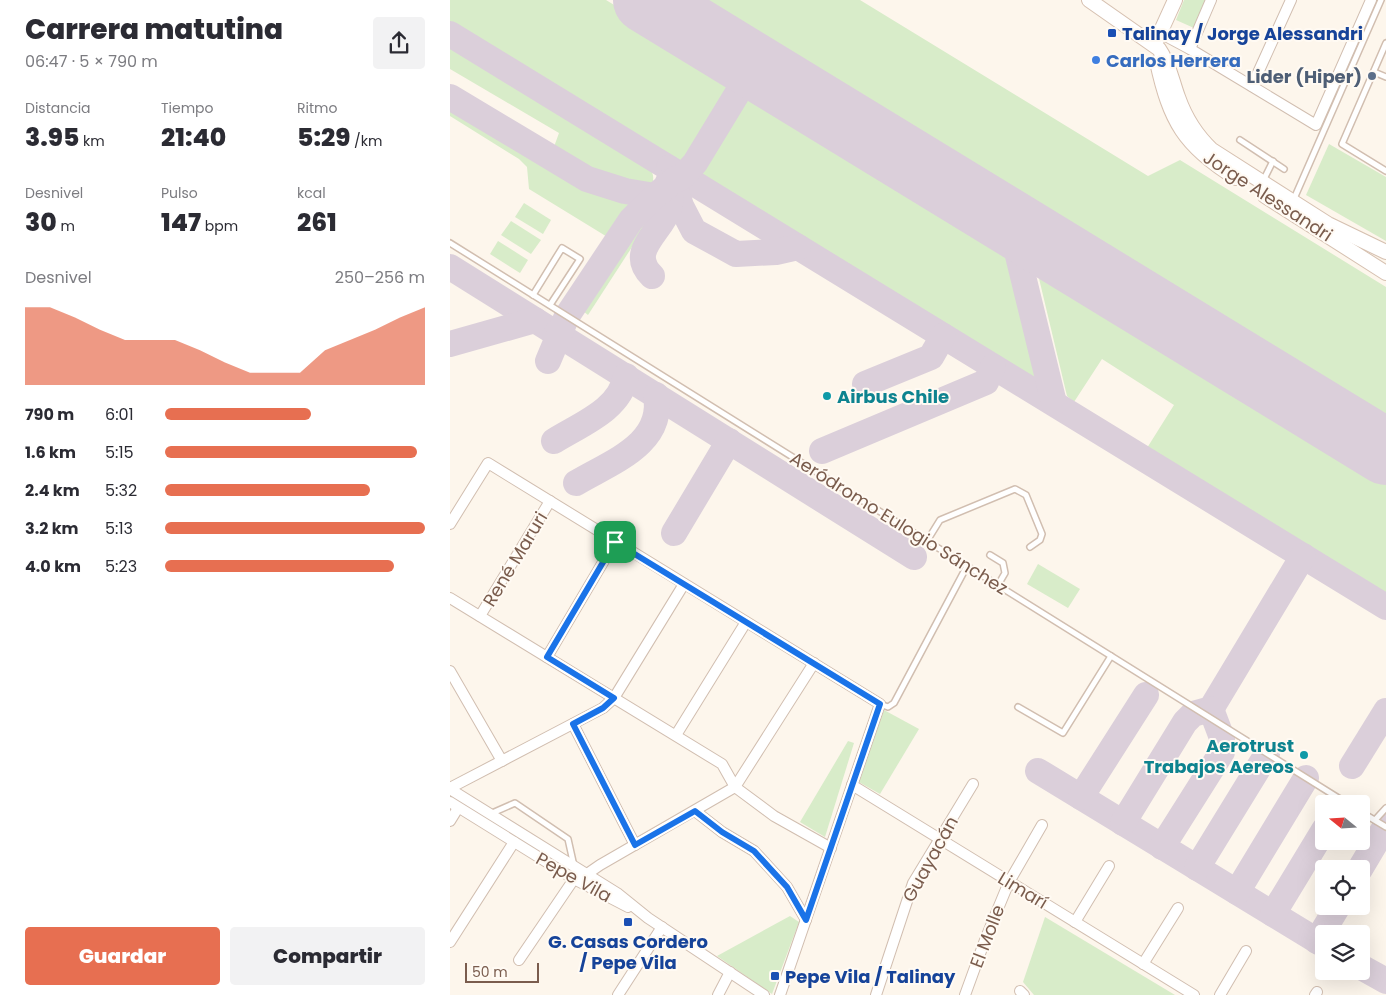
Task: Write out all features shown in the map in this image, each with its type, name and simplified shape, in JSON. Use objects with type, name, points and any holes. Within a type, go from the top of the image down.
[{"type":"main road","name":"Jorge Alessandri","points":[[1089,0],[1157,39],[1181,106],[1197,134],[1219,156],[1328,224],[1386,252]]},
{"type":"main road","points":[[1157,39],[1175,0]]},
{"type":"main road","name":"Jorge Alessandri","points":[[1157,39],[1159,68],[1171,110],[1181,130],[1200,153],[1386,273]]},
{"type":"street","points":[[1190,49],[1211,0]]},
{"type":"street","points":[[1252,86],[1291,0]]},
{"type":"street","points":[[1157,39],[1190,49],[1316,125],[1370,0]]},
{"type":"street","points":[[450,524],[488,463],[880,704],[780,995]]},
{"type":"street","name":"René Maruri","points":[[480,616],[550,501]]},
{"type":"street","points":[[547,657],[615,542]]},
{"type":"street","points":[[450,788],[603,708],[614,698],[684,584]]},
{"type":"street","points":[[450,598],[722,764],[735,787],[774,816],[831,848]]},
{"type":"street","points":[[676,735],[746,622]]},
{"type":"street","points":[[518,960],[574,879],[587,874],[735,787],[814,663]]},
{"type":"street","points":[[450,670],[502,761]]},
{"type":"street","points":[[573,724],[635,845]]},
{"type":"street","name":"Guayacán","points":[[876,995],[910,891],[974,784]]},
{"type":"street","name":"Limarí","points":[[852,785],[1192,995]]},
{"type":"street","name":"Pepe Vila","points":[[450,788],[617,893],[648,918]]},
{"type":"street","points":[[450,820],[454,805]]},
{"type":"street","name":"Pepe Vila","points":[[454,805],[574,879],[648,918],[764,995]]},
{"type":"street","points":[[695,811],[722,832],[754,851],[787,887],[806,920]]},
{"type":"street","points":[[502,835],[508,825]]},
{"type":"street","name":"El Molle","points":[[965,995],[1009,882],[1042,825]]},
{"type":"street","points":[[450,942],[514,842]]},
{"type":"street","points":[[1075,922],[1109,866]]},
{"type":"street","points":[[1143,964],[1178,908]]},
{"type":"street","points":[[618,995],[662,927]]},
{"type":"street","points":[[1220,995],[1246,952]]},
{"type":"street","points":[[718,995],[730,972]]},
{"type":"lane","points":[[1292,202],[1382,0]]},
{"type":"lane","points":[[1386,43],[1342,144],[1386,171]]},
{"type":"lane","points":[[1374,72],[1386,77]]},
{"type":"lane","points":[[1240,140],[1284,169]]},
{"type":"lane","points":[[1262,182],[1273,161]]},
{"type":"lane","name":"Aeródromo Eulogio Sánchez","points":[[450,243],[1334,795]]},
{"type":"lane","points":[[533,295],[562,248],[580,259],[550,305]]},
{"type":"lane","points":[[927,540],[940,520],[1015,489],[1026,495],[1042,534],[1040,540],[1030,547]]},
{"type":"lane","points":[[990,555],[1003,563],[1004,573],[998,585]]},
{"type":"lane","points":[[880,704],[888,707],[894,703],[968,566]]},
{"type":"lane","points":[[1018,707],[1063,733],[1111,656]]},
{"type":"lane","points":[[489,814],[515,803],[568,839],[574,866]]},
{"type":"lane","points":[[1375,820],[1386,808]]},
{"type":"lane","points":[[1370,817],[1386,828]]},
{"type":"green space","points":[[450,0],[606,0],[735,79],[682,164],[674,166],[631,134],[450,25]]},
{"type":"green space","points":[[700,0],[860,0],[1148,176],[1180,160],[1386,287],[1386,420]]},
{"type":"green space","points":[[1184,0],[1206,0],[1194,28],[1176,20]]},
{"type":"green space","points":[[450,42],[645,161],[652,173],[651,187],[612,181],[575,167],[551,155],[559,133],[450,69]]},
{"type":"green space","points":[[752,90],[997,236],[1014,261],[1042,371],[1041,377],[1034,380],[793,231],[697,177]]},
{"type":"green space","points":[[450,105],[534,159],[589,184],[641,200],[609,238],[529,189],[527,167],[519,159],[450,116]]},
{"type":"green space","points":[[1329,144],[1386,177],[1386,241],[1306,195]]},
{"type":"green space","points":[[524,203],[551,220],[543,234],[515,217]]},
{"type":"green space","points":[[654,213],[588,315],[583,311],[641,219]]},
{"type":"green space","points":[[511,221],[541,240],[531,254],[501,235]]},
{"type":"green space","points":[[498,241],[528,260],[520,273],[490,254]]},
{"type":"green space","points":[[1043,263],[1386,473],[1386,594],[1147,448],[1174,405],[1102,359],[1074,402],[1067,396],[1037,270]]},
{"type":"green space","points":[[1038,564],[1080,589],[1068,608],[1027,584]]},
{"type":"green space","points":[[884,710],[919,729],[880,794],[857,781]]},
{"type":"green space","points":[[848,741],[854,743],[825,837],[800,822]]},
{"type":"green space","points":[[790,916],[799,922],[772,994],[717,956]]},
{"type":"green space","points":[[1045,917],[1175,995],[1034,995],[1023,982]]},
{"type":"taxiway","points":[[450,34],[1386,607]]},
{"type":"taxiway","points":[[548,361],[567,316],[631,220],[655,196],[673,181],[683,176],[695,163],[754,66]]},
{"type":"taxiway","points":[[450,97],[587,179],[625,191],[655,196]]},
{"type":"taxiway","points":[[669,168],[681,206],[694,231],[736,254],[776,252],[798,247]]},
{"type":"taxiway","points":[[652,276],[645,267],[644,251],[669,209],[671,199],[668,182]]},
{"type":"taxiway","points":[[1010,223],[1054,403]]},
{"type":"taxiway","points":[[450,267],[914,557]]},
{"type":"taxiway","points":[[450,344],[535,320]]},
{"type":"taxiway","points":[[865,384],[931,357],[943,336]]},
{"type":"taxiway","points":[[822,451],[986,382],[993,367]]},
{"type":"taxiway","points":[[554,441],[587,422],[608,407],[622,388],[626,376]]},
{"type":"taxiway","points":[[576,483],[619,459],[644,439],[652,426],[657,412],[656,395]]},
{"type":"taxiway","points":[[674,533],[729,441]]},
{"type":"taxiway","points":[[1123,823],[1185,722],[1193,714],[1211,709],[1303,556]]},
{"type":"taxiway","points":[[1081,797],[1146,695]]},
{"type":"taxiway","points":[[1162,847],[1222,752],[1222,738],[1211,709]]},
{"type":"taxiway","points":[[1352,766],[1386,711]]},
{"type":"taxiway","points":[[1197,868],[1267,754]]},
{"type":"taxiway","points":[[1038,771],[1315,940]]},
{"type":"taxiway","points":[[1237,892],[1306,778]]},
{"type":"taxiway","points":[[1365,860],[1385,827]]},
{"type":"taxiway","points":[[1273,914],[1315,845]]},
{"type":"taxiway","points":[[1327,925],[1333,915]]},
{"type":"taxiway","points":[[1370,972],[1386,981]]},
{"type":"runway","points":[[646,0],[1386,452]]},
{"type":"place","name":"Talinay / Jorge Alessandri","points":[[1112,33]]},
{"type":"place","name":"Carlos Herrera","points":[[1096,60]]},
{"type":"place","name":"Lider (Hiper)","points":[[1372,76]]},
{"type":"place","name":"Airbus Chile","points":[[827,396]]},
{"type":"place","name":"Aerotrust Trabajos Aereos","points":[[1304,755]]},
{"type":"place","name":"G. Casas Cordero / Pepe Vila","points":[[628,922]]},
{"type":"place","name":"Pepe Vila / Talinay","points":[[775,976]]},
{"type":"route","points":[[615,542],[880,704],[806,920],[787,887],[754,851],[722,832],[695,811],[635,845],[573,724],[603,708],[614,698],[547,657],[615,542]]}]
